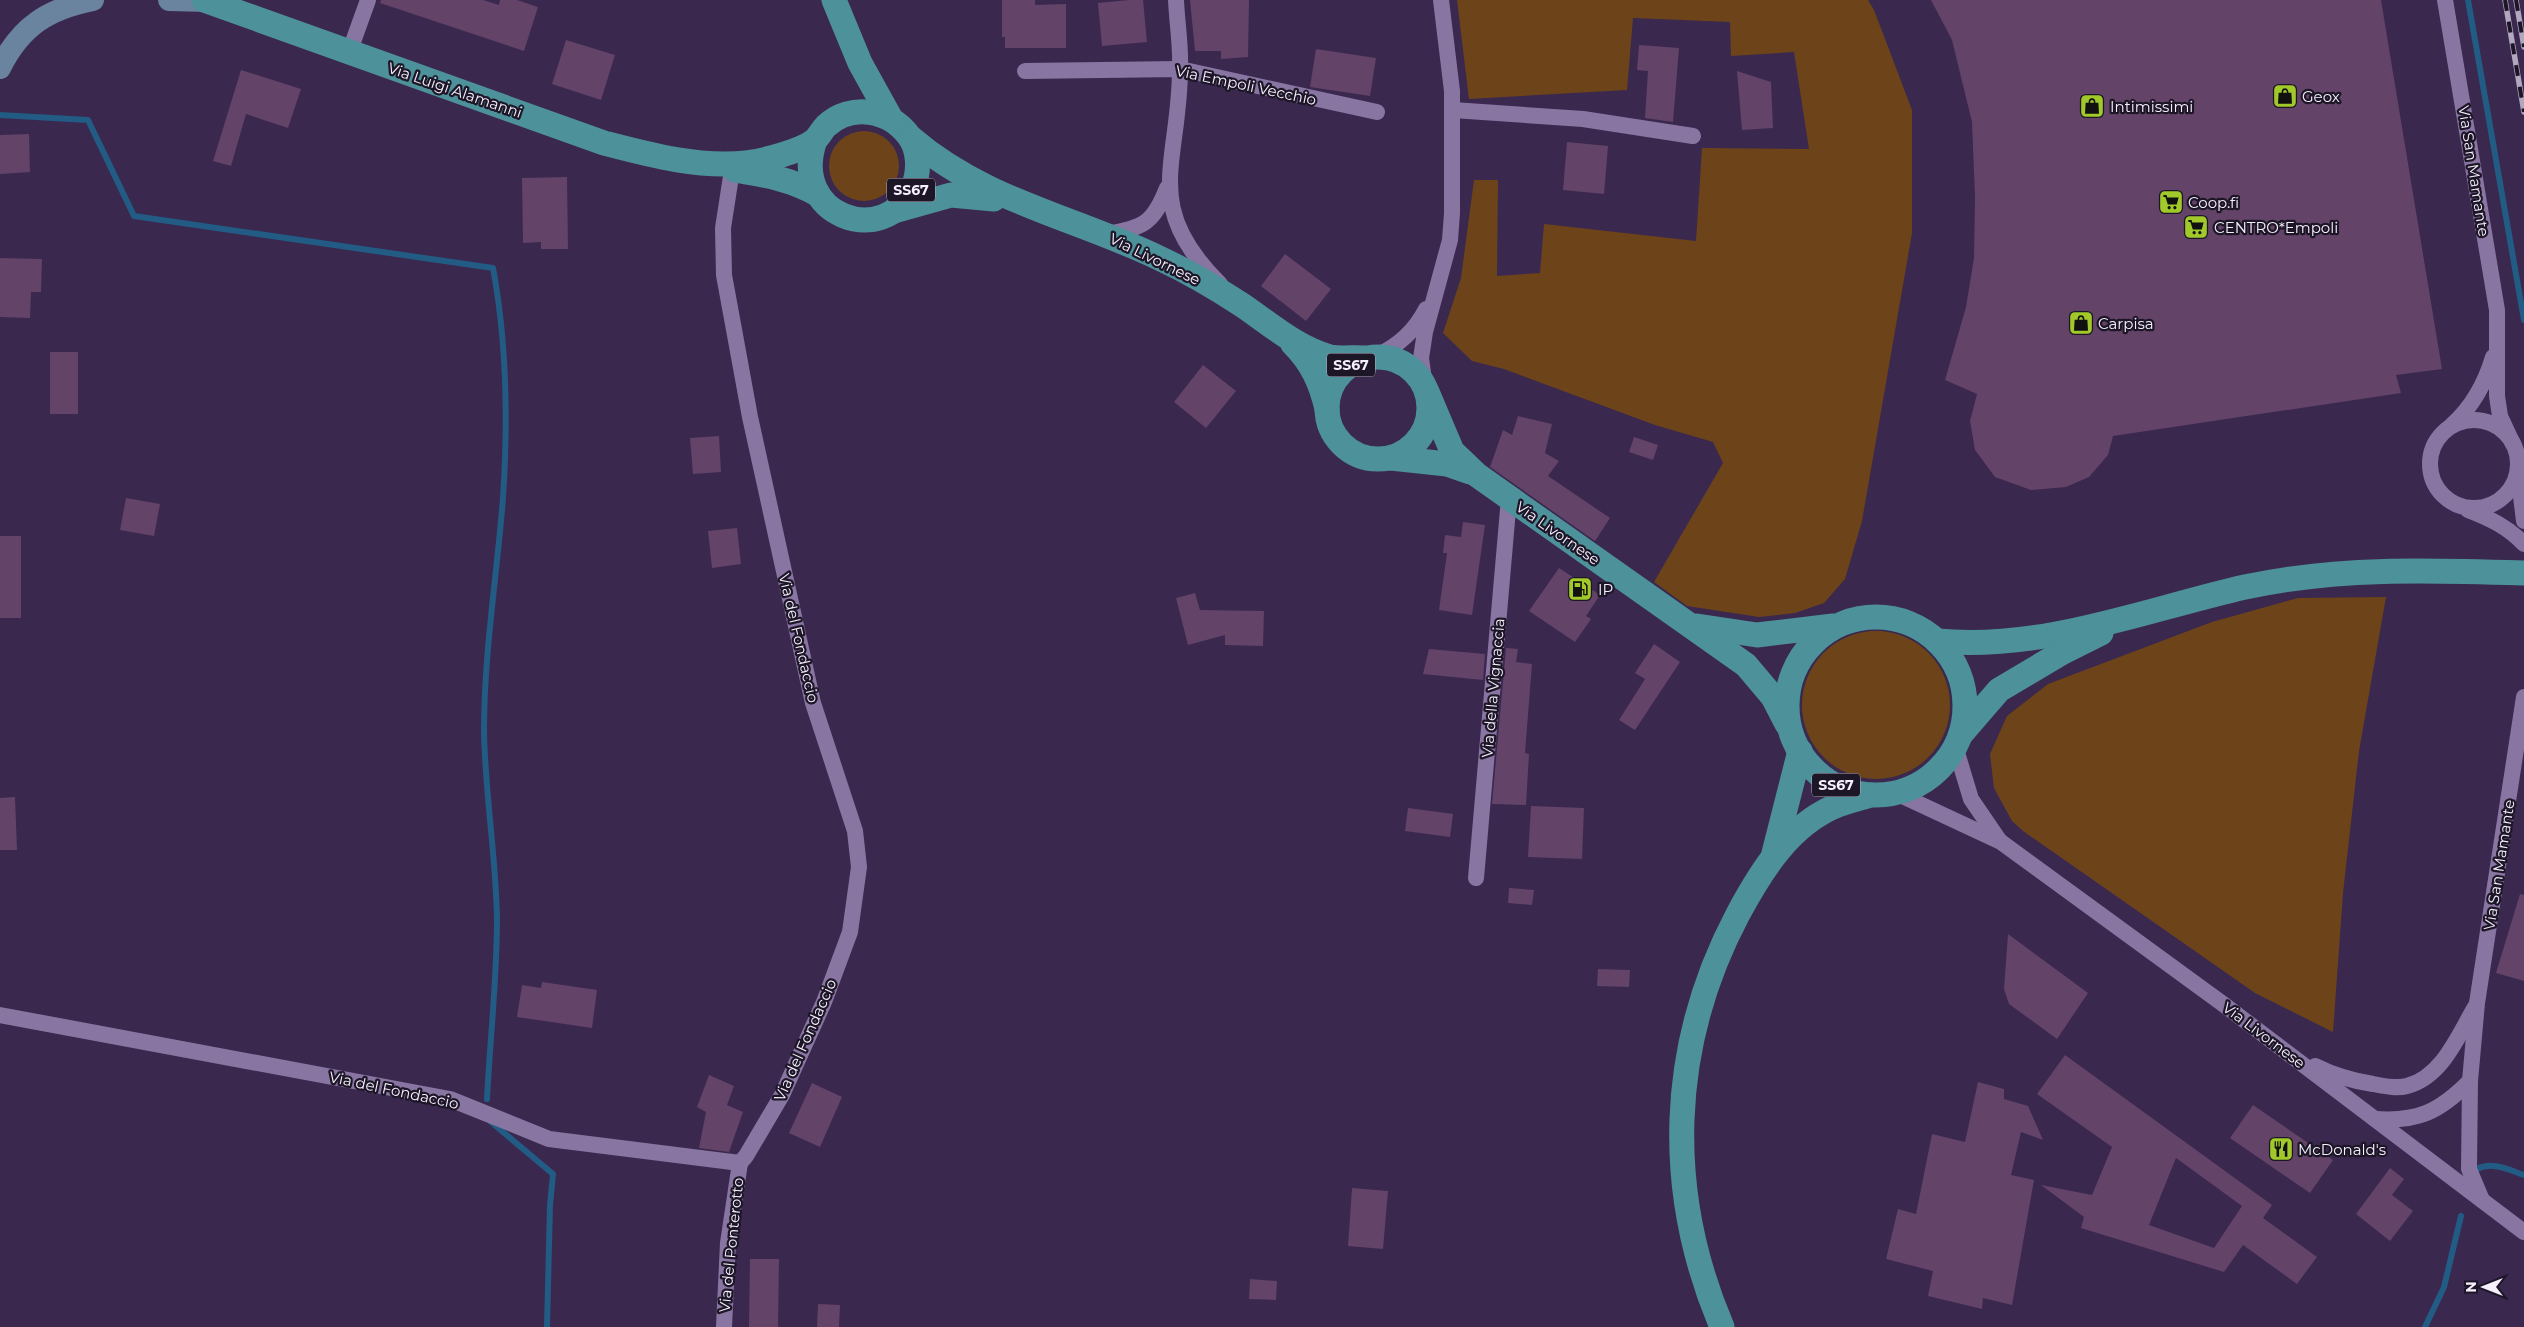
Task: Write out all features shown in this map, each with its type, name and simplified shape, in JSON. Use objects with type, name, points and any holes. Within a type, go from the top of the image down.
[{"type":"main road","points":[[0,68],[11,46],[35,22],[64,6],[93,0]]},
{"type":"main road","points":[[169,0],[205,1]]},
{"type":"main road","name":"Via Livornese","points":[[834,0],[860,63],[891,118]]},
{"type":"main road","name":"Via Luigi Alamanni","points":[[205,1],[604,143],[664,158],[779,177],[799,184],[817,194]]},
{"type":"main road","name":"Via Livornese","points":[[1016,202],[951,195],[927,200],[878,218],[861,220],[843,216],[828,207],[817,194],[811,182],[809,168],[815,140],[826,126],[840,116],[857,111],[875,112],[891,118],[911,138],[950,169],[1016,202],[1105,234],[1161,258],[1241,304],[1284,335],[1304,355],[1318,377],[1330,426],[1337,439],[1348,449],[1361,456],[1376,459],[1391,458],[1447,464],[1477,475]]},
{"type":"main road","name":"SS67","points":[[894,211],[906,200],[914,186],[918,170],[911,138]]},
{"type":"main road","name":"Via Luigi Alamanni","points":[[721,167],[747,163],[791,151],[815,140]]},
{"type":"main road","name":"Via Livornese","points":[[1284,335],[1332,358],[1391,358],[1405,364],[1417,374],[1426,389],[1452,451],[1477,475],[1746,665],[1773,698],[1796,743],[1810,765],[1823,777],[1838,786],[1871,795],[1896,793],[1920,783],[1941,767],[1958,741],[1965,710],[1963,685],[1953,661],[1937,641],[1916,626],[1891,618],[1866,617],[1840,625],[1797,632],[1757,635],[1688,624]]},
{"type":"main road","name":"Via Livornese","points":[[1327,411],[1329,394],[1336,378],[1349,366],[1370,357]]},
{"type":"main road","points":[[1391,458],[1406,451],[1419,440],[1427,425],[1430,409],[1426,389]]},
{"type":"main road","points":[[1937,641],[1973,644],[2044,637],[2137,616],[2247,587],[2340,572],[2403,570],[2524,573]]},
{"type":"main road","points":[[1958,741],[1999,690],[2062,652],[2137,616]]},
{"type":"main road","name":"Via Livornese","points":[[1796,743],[1788,718],[1787,700],[1790,683],[1797,666],[1818,639],[1840,625]]},
{"type":"main road","name":"SS67","points":[[1773,856],[1796,743]]},
{"type":"main road","name":"SS67","points":[[1722,1327],[1702,1271],[1687,1204],[1681,1141],[1683,1089],[1695,1022],[1710,974],[1730,930],[1773,856],[1801,828],[1822,813],[1838,805],[1871,795]]},
{"type":"street","points":[[349,53],[368,0]]},
{"type":"street","points":[[1176,0],[1180,69],[1169,184],[1171,209],[1181,236],[1207,271],[1241,304]]},
{"type":"street","points":[[1426,389],[1421,358],[1425,332],[1450,240],[1452,213],[1454,110],[1441,0]]},
{"type":"street","name":"Via San Mamante","points":[[2445,0],[2497,310],[2497,396],[2500,416],[2513,444]]},
{"type":"street","name":"Via Empoli Vecchio","points":[[1025,71],[1180,69],[1377,112]]},
{"type":"street","points":[[1454,110],[1583,119],[1693,136]]},
{"type":"street","name":"Via del Fondaccio","points":[[0,1015],[450,1100],[549,1139],[740,1163],[746,1156],[782,1095],[824,1002],[850,932],[859,867],[854,831],[813,703],[794,625],[770,500],[750,418],[724,275],[721,167]]},
{"type":"street","points":[[1105,234],[1131,230],[1151,220],[1158,210],[1169,184]]},
{"type":"street","points":[[1370,357],[1390,350],[1406,337],[1420,321],[1436,289]]},
{"type":"street","name":"Via San Mamante","points":[[2444,432],[2465,413],[2478,394],[2488,374],[2497,343]]},
{"type":"street","points":[[2524,522],[2518,465],[2513,444],[2505,433],[2494,425],[2481,421],[2468,421],[2455,425],[2444,432],[2431,452],[2430,468],[2433,482],[2442,494],[2462,507],[2493,520],[2515,534],[2524,544]]},
{"type":"street","points":[[2462,507],[2488,506],[2500,500],[2513,484],[2518,465]]},
{"type":"street","name":"Via della Vignaccia","points":[[1476,878],[1509,498]]},
{"type":"street","name":"Via San Mamante","points":[[2483,1202],[2469,1169],[2470,1081],[2477,1003],[2524,696]]},
{"type":"street","name":"Via Livornese","points":[[1958,741],[1971,799],[2001,842]]},
{"type":"street","name":"Via Livornese","points":[[1896,793],[2001,842],[2282,1049],[2524,1232]]},
{"type":"street","name":"Via San Mamante","points":[[2282,1049],[2326,1071],[2360,1082],[2389,1087],[2406,1087],[2422,1080],[2447,1055],[2477,1003]]},
{"type":"street","points":[[2374,1119],[2400,1121],[2428,1114],[2451,1100],[2470,1081]]},
{"type":"street","name":"Via del Ponterotto","points":[[724,1327],[728,1243],[740,1163]]},
{"type":"shaded area","points":[[1457,0],[1868,0],[1874,10],[1912,110],[1912,233],[1862,521],[1845,579],[1824,603],[1795,613],[1759,617],[1687,606],[1654,582],[1723,463],[1713,442],[1655,425],[1504,369],[1472,361],[1443,333],[1461,278],[1474,180],[1498,180],[1497,276],[1540,273],[1544,224],[1696,241],[1702,148],[1809,149],[1794,52],[1731,56],[1730,22],[1633,18],[1627,90],[1469,99]]},
{"type":"shaded area","points":[[857,131],[871,131],[884,137],[893,146],[899,159],[897,179],[889,191],[871,201],[857,201],[844,195],[835,186],[829,173],[829,159],[835,146],[844,137]]},
{"type":"shaded area","points":[[2386,597],[2359,751],[2343,893],[2333,1032],[2255,993],[2023,831],[2012,821],[1994,788],[1990,754],[2007,716],[2048,684],[2212,622],[2298,598]]},
{"type":"shaded area","points":[[1876,631],[1904,637],[1928,653],[1944,677],[1950,705],[1944,733],[1928,757],[1904,773],[1876,779],[1848,773],[1824,757],[1808,733],[1802,705],[1808,677],[1824,653],[1848,637]]},
{"type":"building","points":[[381,0],[483,0],[499,5],[500,0],[517,0],[538,7],[524,51],[380,3]]},
{"type":"building","points":[[1002,0],[1035,0],[1035,5],[1066,4],[1066,48],[1005,48],[1005,37],[1002,37]]},
{"type":"building","points":[[1143,0],[1147,42],[1102,46],[1098,3]]},
{"type":"building","points":[[1190,0],[1249,0],[1248,57],[1221,59],[1221,51],[1195,51]]},
{"type":"building","name":"CENTRO*Empoli","points":[[1931,0],[2381,0],[2442,369],[2396,375],[2401,393],[2113,436],[2108,455],[2089,477],[2066,487],[2031,490],[1995,477],[1975,450],[1970,421],[1977,394],[1945,380],[1966,307],[1974,258],[1975,197],[1972,122],[1952,40]]},
{"type":"building","points":[[566,40],[615,55],[601,100],[552,84]]},
{"type":"building","points":[[1639,45],[1679,48],[1673,122],[1645,118],[1648,71],[1637,70]]},
{"type":"building","points":[[1316,49],[1376,58],[1370,96],[1310,87]]},
{"type":"building","points":[[241,70],[301,89],[288,128],[246,114],[231,166],[213,161]]},
{"type":"building","points":[[1737,71],[1771,82],[1773,128],[1742,130]]},
{"type":"building","points":[[29,134],[30,172],[0,174],[0,135]]},
{"type":"building","points":[[1567,142],[1608,146],[1604,194],[1563,190]]},
{"type":"building","points":[[567,177],[568,249],[541,249],[541,242],[523,243],[522,178]]},
{"type":"building","points":[[1285,254],[1331,289],[1306,321],[1261,286]]},
{"type":"building","points":[[0,258],[42,259],[41,292],[31,292],[30,318],[0,317]]},
{"type":"building","points":[[50,352],[78,352],[78,414],[50,414]]},
{"type":"building","points":[[1203,365],[1236,391],[1206,428],[1174,402]]},
{"type":"building","points":[[1518,416],[1552,424],[1545,453],[1559,461],[1548,476],[1610,518],[1595,541],[1490,467],[1503,430],[1512,435]]},
{"type":"building","points":[[719,436],[721,472],[693,474],[690,438]]},
{"type":"building","points":[[1634,437],[1658,445],[1653,460],[1629,452]]},
{"type":"building","points":[[126,498],[160,504],[154,536],[120,530]]},
{"type":"building","points":[[1463,522],[1485,525],[1472,615],[1439,610],[1447,553],[1443,553],[1445,535],[1461,537]]},
{"type":"building","points":[[737,528],[741,564],[712,568],[708,531]]},
{"type":"building","points":[[0,536],[21,536],[21,618],[0,618]]},
{"type":"building","points":[[1559,568],[1600,595],[1586,616],[1591,619],[1575,642],[1529,611]]},
{"type":"building","points":[[1195,593],[1200,610],[1264,611],[1263,646],[1225,645],[1225,635],[1188,645],[1176,598]]},
{"type":"building","points":[[1654,644],[1680,662],[1635,730],[1619,720],[1645,679],[1635,673]]},
{"type":"building","points":[[1506,648],[1518,649],[1516,662],[1532,664],[1525,753],[1529,754],[1526,805],[1492,804]]},
{"type":"building","points":[[1429,649],[1485,654],[1483,680],[1423,674]]},
{"type":"building","points":[[15,797],[17,850],[0,850],[0,798]]},
{"type":"building","points":[[1531,806],[1584,808],[1582,859],[1528,857]]},
{"type":"building","points":[[1408,808],[1453,814],[1450,837],[1405,831]]},
{"type":"building","points":[[1509,888],[1534,890],[1532,905],[1508,903]]},
{"type":"building","points":[[2520,894],[2524,895],[2524,981],[2496,973]]},
{"type":"building","points":[[2008,934],[2088,993],[2057,1039],[2009,1004],[2004,989]]},
{"type":"building","points":[[1598,969],[1630,970],[1629,987],[1597,986]]},
{"type":"building","points":[[542,982],[597,990],[592,1028],[517,1017],[522,985],[541,988]]},
{"type":"building","points":[[2065,1055],[2272,1205],[2263,1218],[2317,1257],[2297,1284],[2243,1245],[2224,1272],[2081,1228],[2084,1217],[2041,1185],[2092,1195],[2112,1147],[2037,1094]],"holes":[[[2176,1158],[2242,1206],[2214,1248],[2149,1225]]]},
{"type":"building","points":[[709,1075],[734,1086],[727,1105],[743,1112],[729,1152],[699,1148],[706,1112],[697,1107]]},
{"type":"building","points":[[1978,1082],[2004,1089],[2004,1099],[2028,1106],[2043,1140],[2021,1132],[2011,1175],[2034,1180],[2012,1305],[1983,1298],[1982,1309],[1928,1296],[1933,1271],[1886,1259],[1898,1209],[1916,1214],[1932,1134],[1965,1142]]},
{"type":"building","points":[[812,1083],[842,1097],[820,1147],[789,1133]]},
{"type":"building","name":"McDonald's","points":[[2253,1105],[2333,1160],[2310,1193],[2230,1138]]},
{"type":"building","points":[[2390,1168],[2404,1179],[2392,1195],[2413,1211],[2390,1241],[2356,1214]]},
{"type":"building","points":[[1352,1188],[1388,1191],[1383,1249],[1348,1246]]},
{"type":"building","points":[[750,1259],[779,1259],[778,1327],[749,1327]]},
{"type":"building","points":[[1250,1279],[1277,1281],[1276,1300],[1249,1299]]},
{"type":"building","points":[[818,1304],[840,1305],[839,1327],[817,1327]]},
{"type":"waterway","points":[[2468,0],[2524,320]]},
{"type":"waterway","points":[[0,115],[88,120],[134,216],[493,268],[504,354],[506,441],[503,498],[488,643],[484,731],[497,919],[495,986],[487,1099]]},
{"type":"waterway","points":[[491,1122],[553,1174],[550,1205],[547,1327]]},
{"type":"waterway","points":[[2477,1169],[2495,1166],[2524,1175]]},
{"type":"waterway","points":[[2425,1327],[2444,1287],[2461,1216]]},
{"type":"railway","points":[[2505,0],[2524,112]]},
{"type":"railway","points":[[2516,0],[2524,47]]},
{"type":"place","name":"Geox","points":[[2285,96]]},
{"type":"place","name":"Intimissimi","points":[[2092,106]]},
{"type":"place","name":"Coop.fi","points":[[2171,202]]},
{"type":"place","name":"CENTRO*Empoli","points":[[2196,227]]},
{"type":"place","name":"Carpisa","points":[[2081,323]]},
{"type":"place","name":"IP","points":[[1580,589]]},
{"type":"place","name":"McDonald's","points":[[2281,1149]]}]
